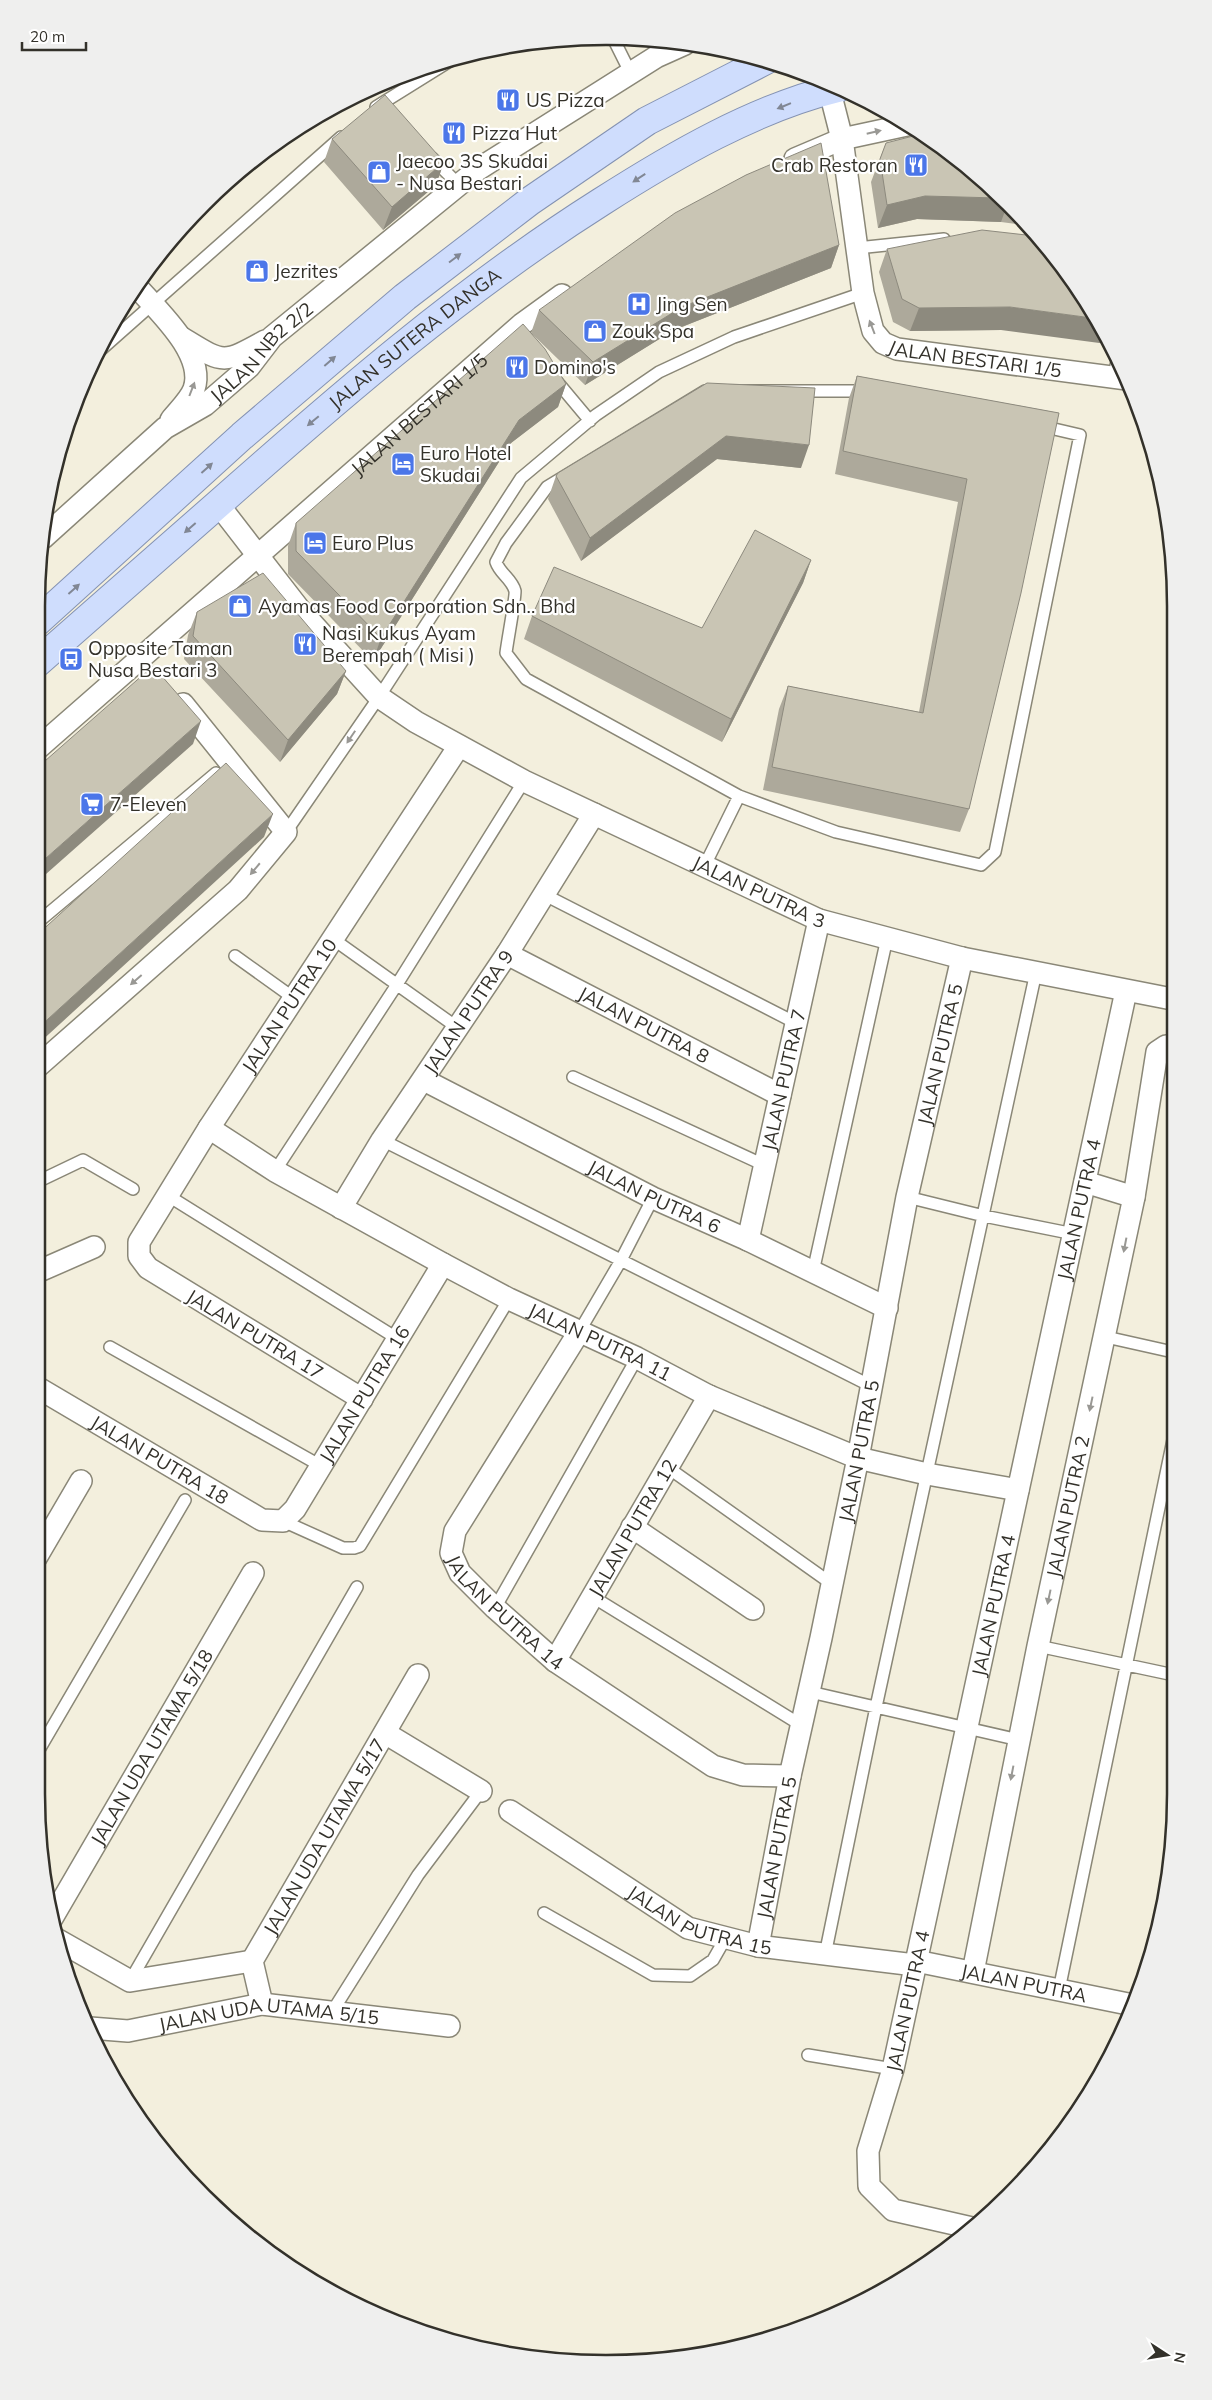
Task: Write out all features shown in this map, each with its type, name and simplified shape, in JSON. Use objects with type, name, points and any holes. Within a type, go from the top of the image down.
[{"type":"main road","name":"JALAN SUTERA DANGA","points":[[45,615],[242,436],[413,290],[530,201],[647,121],[755,65]]},
{"type":"main road","name":"JALAN SUTERA DANGA","points":[[45,656],[429,323],[552,233],[660,164],[722,131],[825,90]]},
{"type":"street","name":"JALAN NB2 2/2","points":[[50,531],[165,428],[212,398],[249,367],[272,337],[477,170],[656,57],[673,49]]},
{"type":"street","name":"JALAN BESTARI 1/5","points":[[833,94],[842,140],[863,293],[872,331],[883,342],[897,349],[1115,372]]},
{"type":"street","points":[[779,166],[842,140],[898,127]]},
{"type":"street","name":"JALAN BESTARI 1/5","points":[[45,744],[156,671],[258,555],[579,283]]},
{"type":"street","points":[[141,292],[182,338],[215,358],[236,357],[272,337]]},
{"type":"street","points":[[165,428],[194,391],[197,372],[182,338]]},
{"type":"street","name":"JALAN PUTRA 3","points":[[218,504],[300,610],[379,697],[459,746],[524,781],[819,920],[962,958],[1167,998]]},
{"type":"street","points":[[45,1060],[238,890],[286,832],[156,671]]},
{"type":"street","name":"JALAN PUTRA 10","points":[[148,1268],[139,1256],[139,1242],[167,1195],[459,746]]},
{"type":"street","name":"JALAN PUTRA 9","points":[[341,1208],[382,1140],[507,954],[594,814]]},
{"type":"street","name":"JALAN PUTRA 7","points":[[748,1240],[819,920]]},
{"type":"street","name":"JALAN PUTRA 8","points":[[507,954],[780,1095]]},
{"type":"street","name":"JALAN PUTRA 5","points":[[758,1946],[790,1776],[810,1692],[858,1458],[908,1198],[962,958]]},
{"type":"street","name":"JALAN PUTRA 4","points":[[964,2226],[893,2210],[869,2186],[868,2151],[893,2069],[1126,991]]},
{"type":"street","name":"JALAN PUTRA 2","points":[[973,1972],[1038,1646],[1106,1337],[1134,1197],[1157,1052],[1167,1047]]},
{"type":"street","name":"JALAN PUTRA 6","points":[[424,1080],[653,1198],[748,1240],[887,1308]]},
{"type":"street","name":"JALAN PUTRA 11","points":[[209,1128],[275,1171],[443,1264],[509,1299],[637,1358],[709,1396],[858,1458],[927,1474],[1018,1490]]},
{"type":"street","points":[[1085,1182],[1134,1197]]},
{"type":"street","points":[[45,1269],[94,1248]]},
{"type":"street","name":"JALAN PUTRA 16","points":[[283,1521],[295,1509],[443,1264]]},
{"type":"street","name":"JALAN PUTRA 17","points":[[148,1268],[362,1399]]},
{"type":"street","name":"JALAN PUTRA 14","points":[[579,1332],[455,1531],[451,1553],[460,1573],[495,1608],[555,1661],[713,1766],[743,1775],[790,1776]]},
{"type":"street","name":"JALAN PUTRA 18","points":[[45,1394],[262,1520],[283,1521]]},
{"type":"street","name":"JALAN PUTRA 12","points":[[555,1661],[709,1396]]},
{"type":"street","points":[[45,1543],[81,1481]]},
{"type":"street","points":[[632,1527],[753,1609]]},
{"type":"street","name":"JALAN UDA UTAMA 5/18","points":[[57,1909],[253,1574]]},
{"type":"street","name":"JALAN UDA UTAMA 5/17","points":[[252,1961],[418,1675]]},
{"type":"street","points":[[385,1733],[481,1791]]},
{"type":"street","name":"JALAN PUTRA 15","points":[[510,1810],[688,1928],[758,1946],[825,1955],[916,1963]]},
{"type":"street","points":[[66,1945],[130,1981],[252,1961],[262,2004]]},
{"type":"street","name":"JALAN PUTRA","points":[[916,1963],[973,1972],[1126,2004]]},
{"type":"street","name":"JALAN UDA UTAMA 5/15","points":[[97,2029],[128,2031],[262,2004],[449,2026]]},
{"type":"lane","points":[[616,45],[630,74]]},
{"type":"lane","points":[[365,116],[383,107],[435,72]]},
{"type":"lane","points":[[113,338],[350,129]]},
{"type":"lane","points":[[426,151],[459,185]]},
{"type":"lane","points":[[857,248],[955,238]]},
{"type":"lane","points":[[286,832],[379,697],[521,478],[590,421],[659,372],[734,337],[863,293]]},
{"type":"lane","points":[[545,368],[590,421]]},
{"type":"lane","points":[[858,390],[1020,421],[1080,436],[995,852],[981,865],[964,862],[836,832],[739,796],[526,679],[506,653],[515,594],[512,583],[499,570],[496,562],[506,543],[547,487],[705,391],[858,390]]},
{"type":"lane","points":[[45,915],[228,762]]},
{"type":"lane","points":[[275,1171],[396,986],[524,781]]},
{"type":"lane","points":[[704,867],[739,796]]},
{"type":"lane","points":[[543,894],[796,1023]]},
{"type":"lane","points":[[813,1272],[887,938]]},
{"type":"lane","points":[[333,939],[396,986],[458,1028]]},
{"type":"lane","points":[[235,956],[295,999]]},
{"type":"lane","points":[[825,1955],[876,1707],[1036,972]]},
{"type":"lane","points":[[573,1077],[764,1165]]},
{"type":"lane","points":[[382,1140],[620,1262],[871,1386]]},
{"type":"lane","points":[[45,1178],[83,1160],[133,1189]]},
{"type":"lane","points":[[167,1195],[398,1339]]},
{"type":"lane","points":[[579,1332],[620,1262],[653,1198]]},
{"type":"lane","points":[[908,1198],[1074,1234]]},
{"type":"lane","points":[[283,1521],[343,1548],[360,1546],[509,1299]]},
{"type":"lane","points":[[1106,1337],[1167,1351]]},
{"type":"lane","points":[[110,1347],[321,1466]]},
{"type":"lane","points":[[495,1608],[637,1358]]},
{"type":"lane","points":[[667,1467],[832,1584]]},
{"type":"lane","points":[[1059,1990],[1167,1468]]},
{"type":"lane","points":[[45,1739],[185,1500]]},
{"type":"lane","points":[[130,1981],[357,1586]]},
{"type":"lane","points":[[593,1596],[801,1725]]},
{"type":"lane","points":[[1038,1646],[1167,1674]]},
{"type":"lane","points":[[810,1692],[1019,1740]]},
{"type":"lane","points":[[332,2012],[418,1875],[481,1791]]},
{"type":"lane","points":[[544,1913],[653,1974],[690,1976],[713,1960],[725,1939]]},
{"type":"lane","points":[[808,2054],[893,2069]]},
{"type":"building","points":[[385,95],[444,162],[392,207],[332,139]]},
{"type":"building","points":[[912,136],[948,161],[991,198],[925,196],[887,205],[880,159],[886,143]]},
{"type":"building","points":[[821,143],[839,245],[682,307],[593,362],[539,310],[675,213],[746,175]]},
{"type":"building","points":[[982,230],[1027,235],[1051,264],[1087,317],[1010,307],[919,308],[902,299],[887,249]]},
{"type":"building","points":[[523,324],[545,349],[566,384],[519,420],[381,638],[296,551],[296,523]]},
{"type":"building","points":[[857,376],[1059,413],[1021,593],[969,809],[772,767],[788,686],[923,713],[967,479],[843,451]]},
{"type":"building","points":[[707,383],[815,388],[809,445],[726,436],[590,538],[556,476],[558,473]]},
{"type":"building","points":[[755,530],[811,560],[731,719],[532,616],[554,567],[702,628]]},
{"type":"building","points":[[263,573],[346,671],[288,740],[193,636],[197,612]]},
{"type":"building","points":[[153,666],[201,721],[45,859],[45,761]]},
{"type":"building","points":[[226,763],[273,814],[45,1022],[45,928]]},
{"type":"place","name":"US Pizza","points":[[508,100]]},
{"type":"place","name":"Pizza Hut","points":[[454,133]]},
{"type":"place","name":"Crab Restoran","points":[[916,165]]},
{"type":"place","name":"Jaecoo 3S Skudai - Nusa Bestari","points":[[379,172]]},
{"type":"place","name":"Jezrites","points":[[257,271]]},
{"type":"place","name":"Jing Sen","points":[[639,304]]},
{"type":"place","name":"Zouk Spa","points":[[595,331]]},
{"type":"place","name":"Domino's","points":[[517,367]]},
{"type":"place","name":"Euro Hotel Skudai","points":[[403,464]]},
{"type":"place","name":"Euro Plus","points":[[315,543]]},
{"type":"place","name":"Ayamas Food Corporation Sdn.. Bhd","points":[[240,606]]},
{"type":"place","name":"Nasi Kukus Ayam Berempah ( Misi )","points":[[305,644]]},
{"type":"place","name":"Opposite Taman Nusa Bestari 3","points":[[71,659]]},
{"type":"place","name":"7-Eleven","points":[[92,804]]}]
